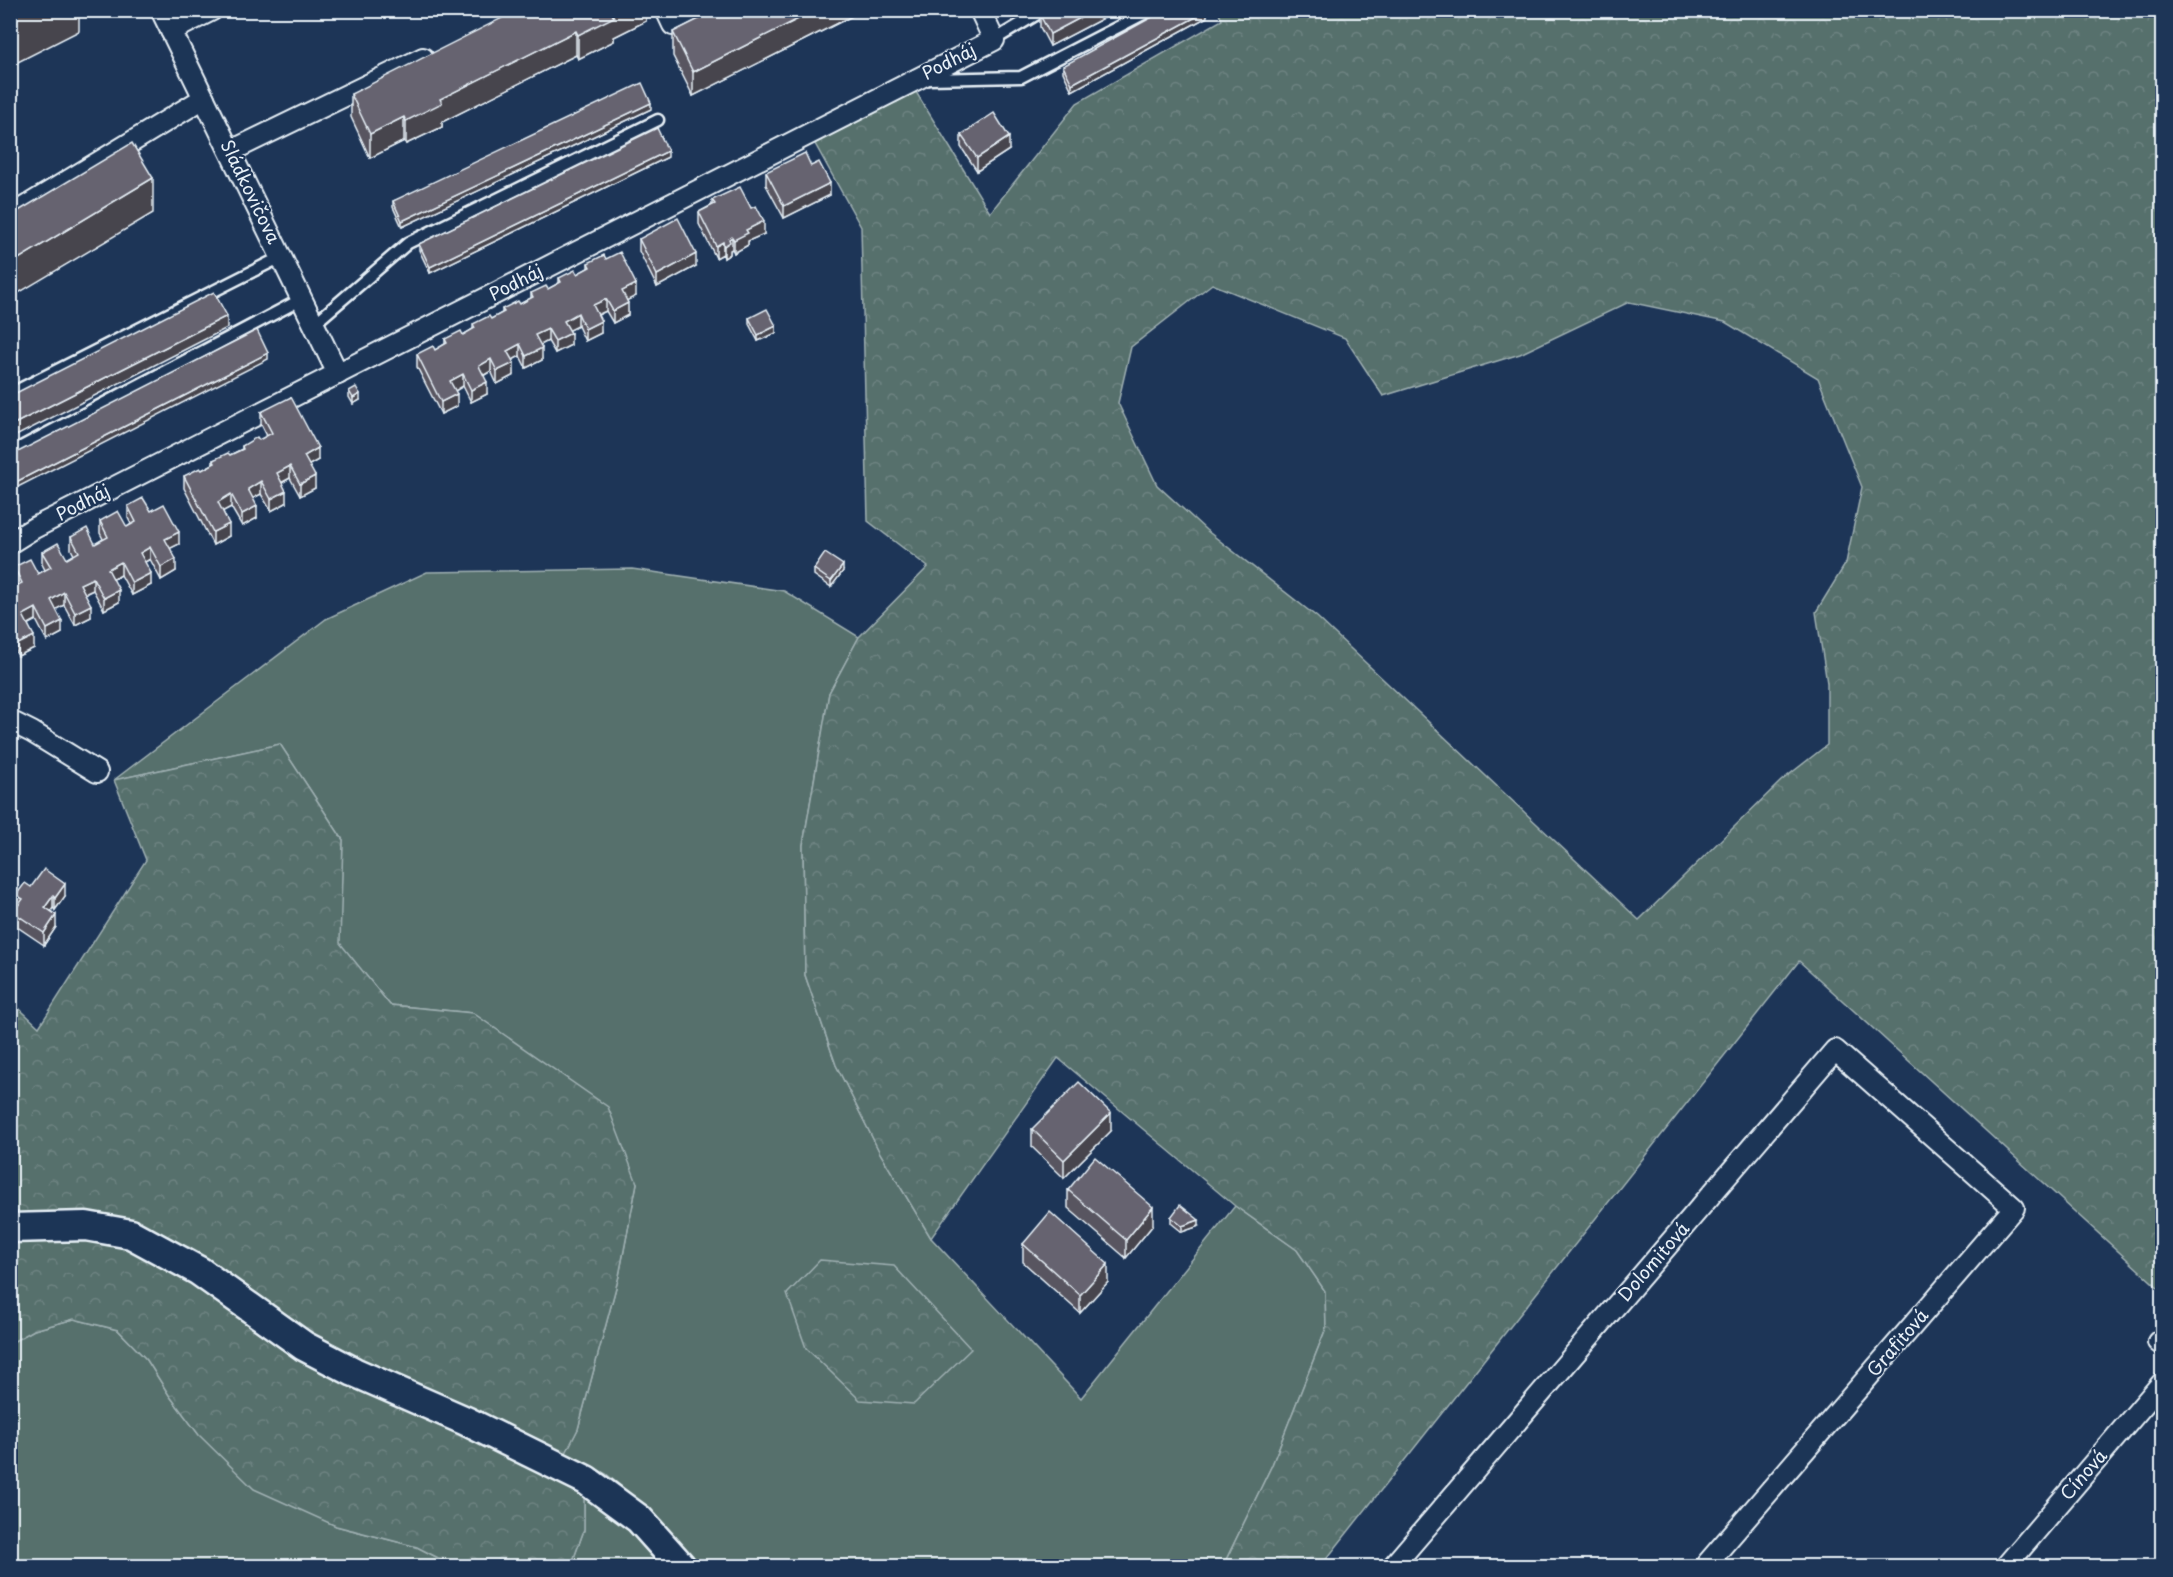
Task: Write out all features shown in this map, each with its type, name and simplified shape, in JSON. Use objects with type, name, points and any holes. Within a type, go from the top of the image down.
[{"type":"street","name":"Sládkovičova","points":[[160,10],[231,151],[338,374]]},
{"type":"street","points":[[666,10],[673,25],[700,10]]},
{"type":"street","name":"Podháj","points":[[10,543],[34,528],[994,40],[980,10]]},
{"type":"street","points":[[171,31],[212,11]]},
{"type":"street","points":[[231,151],[438,51]]},
{"type":"street","points":[[10,216],[204,98]]},
{"type":"street","points":[[10,721],[33,732],[98,772]]},
{"type":"street","name":"Dolomitová","points":[[1392,1566],[1835,1050],[1927,1131]]},
{"type":"street","name":"Grafitová","points":[[1706,1566],[2014,1208],[1927,1131]]},
{"type":"street","points":[[10,1228],[86,1226],[131,1234],[199,1271],[314,1351],[354,1372],[466,1421],[586,1480],[639,1519],[681,1566]]},
{"type":"street","name":"Cínová","points":[[2006,1566],[2163,1383]]},
{"type":"lane","points":[[994,40],[1044,10]]},
{"type":"lane","points":[[917,79],[1021,77],[1151,10]]},
{"type":"lane","points":[[314,324],[408,243],[658,120]]},
{"type":"lane","points":[[10,394],[281,257]]},
{"type":"lane","points":[[10,453],[302,299]]},
{"type":"green space","points":[[1218,11],[2162,11],[2162,1291],[1799,961],[1321,1566],[1223,1566],[1272,1465],[1326,1328],[1325,1291],[1297,1250],[1235,1206],[1058,1058],[931,1238],[880,1153],[836,1065],[805,975],[803,845],[829,693],[859,637],[928,567],[868,521],[861,227],[814,142],[913,87],[990,213],[1077,103],[1222,20]],"holes":[[[1212,284],[1345,338],[1383,396],[1520,354],[1629,302],[1725,322],[1818,378],[1862,487],[1846,563],[1816,612],[1827,683],[1827,745],[1781,781],[1639,920],[1317,617],[1206,530],[1157,485],[1118,403],[1131,347]]]},
{"type":"green space","points":[[632,569],[784,591],[859,637],[829,693],[803,845],[805,975],[836,1065],[880,1153],[931,1238],[1081,1398],[1235,1206],[1297,1250],[1325,1291],[1326,1328],[1272,1465],[1223,1566],[701,1566],[649,1509],[606,1474],[565,1453],[578,1429],[619,1276],[637,1183],[473,1013],[390,1005],[339,943],[343,840],[280,744],[114,780],[326,619],[427,572]]},
{"type":"green space","points":[[280,744],[343,840],[340,943],[390,1005],[473,1013],[608,1107],[637,1183],[619,1276],[578,1429],[554,1477],[584,1495],[584,1530],[571,1566],[454,1566],[417,1547],[336,1526],[254,1489],[199,1435],[169,1395],[147,1360],[118,1330],[74,1319],[34,1330],[11,1343],[10,1000],[39,1027],[146,860],[114,780]]},
{"type":"green space","points":[[820,1260],[894,1266],[971,1349],[914,1404],[860,1400],[806,1348],[787,1294]]},
{"type":"green space","points":[[74,1319],[118,1330],[147,1360],[169,1395],[199,1435],[336,1526],[417,1547],[454,1566],[11,1566],[10,1343],[34,1330]]},
{"type":"green space","points":[[584,1495],[621,1523],[664,1566],[571,1566],[584,1530]]},
{"type":"building","points":[[518,10],[618,10],[612,14],[614,17],[578,35],[576,31],[440,99],[442,103],[406,121],[404,117],[370,134],[351,94]]},
{"type":"building","points":[[717,10],[816,10],[693,72],[673,32]]},
{"type":"building","points":[[1049,10],[1095,10],[1050,34],[1040,15]]},
{"type":"building","points":[[1165,10],[1207,11],[1072,84],[1063,66]]},
{"type":"building","points":[[642,83],[651,103],[402,221],[393,201]]},
{"type":"building","points":[[994,113],[1009,137],[977,158],[961,135]]},
{"type":"building","points":[[657,128],[668,151],[430,267],[419,244]]},
{"type":"building","points":[[132,143],[153,178],[10,264],[10,216]]},
{"type":"building","points":[[805,153],[811,166],[819,162],[830,183],[784,206],[766,172]]},
{"type":"building","points":[[740,187],[751,208],[756,206],[764,221],[746,230],[748,233],[734,240],[732,237],[729,239],[730,242],[724,246],[723,242],[716,246],[699,212],[715,204],[712,200]]},
{"type":"building","points":[[678,218],[696,254],[657,275],[639,239]]},
{"type":"building","points":[[620,252],[636,284],[622,291],[628,303],[613,311],[606,299],[593,305],[601,321],[585,329],[578,313],[564,321],[571,333],[555,341],[548,329],[535,335],[542,348],[526,356],[520,344],[507,351],[514,363],[497,371],[491,359],[479,366],[487,382],[471,390],[463,374],[450,381],[457,394],[441,402],[417,354],[433,346],[435,350],[447,343],[445,339],[461,331],[463,335],[475,328],[473,324],[489,316],[491,319],[504,312],[502,309],[518,301],[520,304],[533,297],[531,293],[546,286],[548,289],[561,282],[559,278],[575,270],[577,274],[590,267],[588,263],[604,255],[606,259]]},
{"type":"building","points":[[214,292],[227,316],[10,426],[10,396]]},
{"type":"building","points":[[767,309],[776,326],[758,335],[749,318]]},
{"type":"building","points":[[257,330],[268,353],[10,485],[10,456]]},
{"type":"building","points":[[356,387],[360,394],[353,398],[349,391]]},
{"type":"building","points":[[291,397],[318,448],[304,456],[315,476],[300,484],[290,466],[277,473],[286,491],[271,499],[261,481],[248,489],[257,506],[242,514],[231,494],[218,502],[229,524],[213,532],[184,476],[200,468],[202,470],[215,463],[213,460],[228,453],[230,455],[243,449],[242,446],[257,437],[259,440],[272,433],[261,412]]},
{"type":"building","points":[[143,498],[151,511],[164,504],[179,532],[165,539],[176,559],[161,567],[150,547],[140,553],[151,573],[132,583],[121,562],[108,569],[119,590],[104,598],[93,578],[80,584],[91,605],[75,613],[64,592],[51,600],[62,621],[47,629],[36,608],[23,615],[34,636],[18,644],[10,630],[10,589],[22,583],[14,567],[30,559],[38,574],[51,567],[42,552],[58,543],[67,559],[79,552],[71,537],[87,528],[95,544],[108,537],[100,521],[118,511],[127,527],[136,522],[128,506]]},
{"type":"building","points":[[825,553],[843,565],[831,581],[814,569]]},
{"type":"building","points":[[44,869],[65,884],[45,907],[56,915],[44,933],[13,912],[23,899],[16,895],[25,883],[31,887]]},
{"type":"building","points":[[1079,1082],[1111,1113],[1064,1160],[1032,1129]]},
{"type":"building","points":[[1095,1157],[1153,1207],[1126,1240],[1068,1190]]},
{"type":"building","points":[[1180,1205],[1199,1220],[1182,1226],[1171,1217]]},
{"type":"building","points":[[1050,1212],[1108,1264],[1080,1295],[1023,1244]]}]
